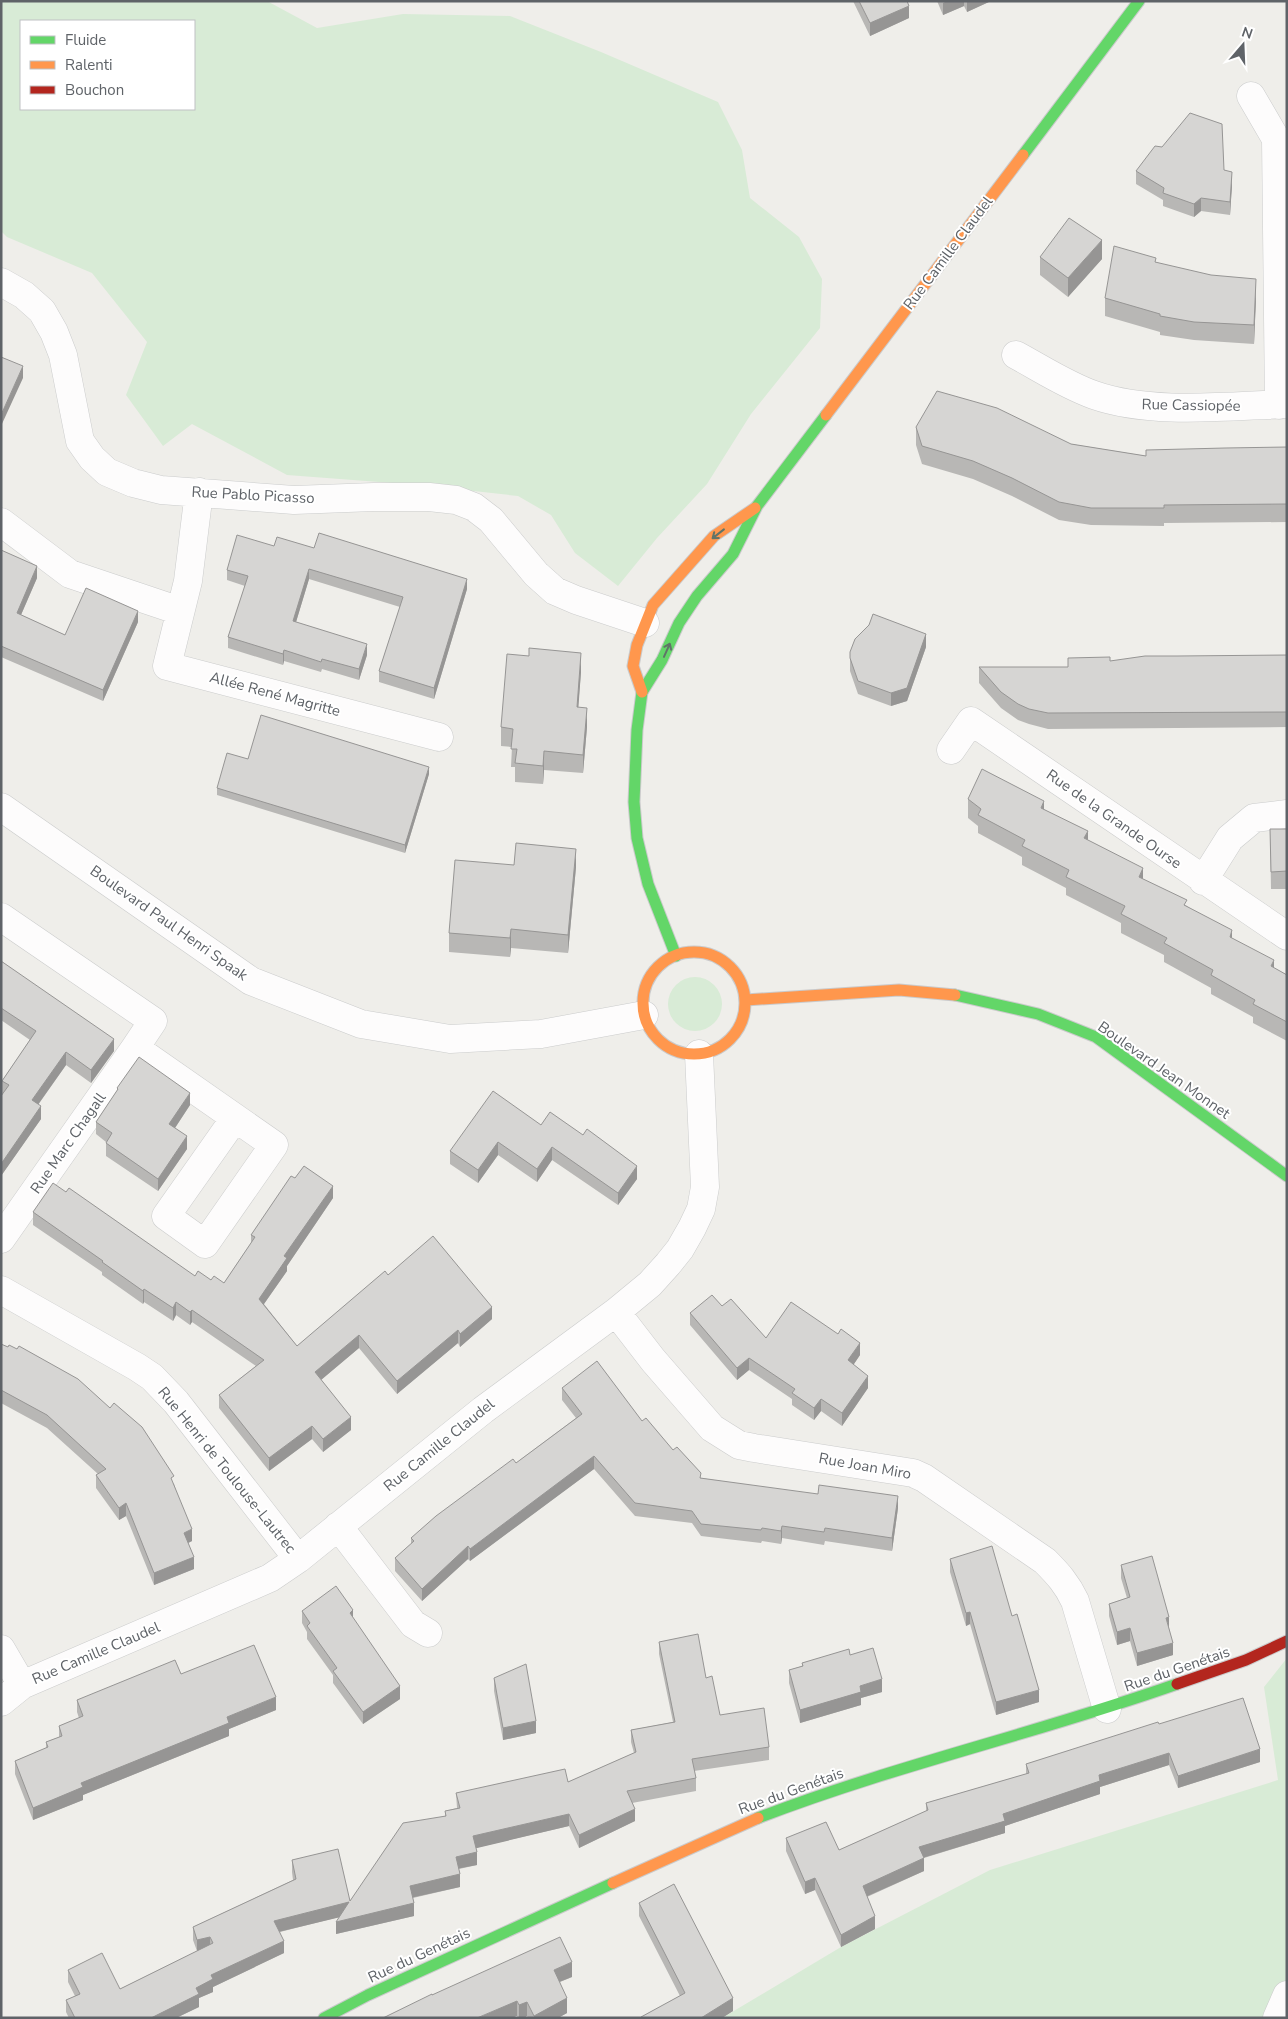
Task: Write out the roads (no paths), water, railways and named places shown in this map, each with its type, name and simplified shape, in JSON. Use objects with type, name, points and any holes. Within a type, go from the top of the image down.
[{"type":"street","name":"Rue Camille Claudel","points":[[676,956],[648,884],[637,838],[635,784],[637,730],[642,692],[662,660],[678,623],[697,596],[732,554],[758,506],[1139,1]]},
{"type":"street","points":[[1252,96],[1276,139],[1283,404]]},
{"type":"street","name":"Rue Pablo Picasso","points":[[1,282],[24,295],[42,311],[54,332],[63,355],[80,441],[92,458],[107,472],[161,490],[294,500],[374,497],[429,497],[456,500],[474,507],[491,520],[536,574],[555,591],[576,600],[646,623]]},
{"type":"street","name":"Rue Cassiopée","points":[[1016,354],[1067,384],[1096,395],[1127,403],[1165,407],[1283,404]]},
{"type":"street","name":"Allée René Magritte","points":[[199,492],[188,582],[167,666],[439,737]]},
{"type":"street","name":"Rue Camille Claudel","points":[[642,692],[633,666],[637,645],[653,605],[714,536],[758,506]]},
{"type":"street","points":[[1,522],[70,574],[180,611]]},
{"type":"street","name":"Rue de la Grande Ourse","points":[[952,750],[971,721],[1203,881],[1287,936]]},
{"type":"street","name":"Boulevard Paul Henri Spaak","points":[[1,807],[251,981],[361,1024],[450,1039],[542,1034],[644,1015]]},
{"type":"street","points":[[1203,881],[1230,838],[1254,818],[1287,814]]},
{"type":"street","name":"Rue Marc Chagall","points":[[1,917],[153,1021],[1,1239]]},
{"type":"street","points":[[701,952],[714,956],[726,963],[740,979],[746,1000],[743,1020],[733,1037],[714,1051],[699,1054],[678,1052],[663,1044],[652,1032],[644,1015],[645,992],[651,976],[658,966],[676,956],[688,953],[701,952]]},
{"type":"street","name":"Boulevard Jean Monnet","points":[[746,1000],[899,990],[965,996],[1038,1014],[1096,1037],[1287,1176]]},
{"type":"street","points":[[135,1048],[235,1118]]},
{"type":"street","name":"Rue Camille Claudel","points":[[1,1702],[22,1685],[270,1578],[298,1559],[483,1410],[616,1312],[650,1284],[680,1249],[701,1209],[706,1165],[699,1054]]},
{"type":"street","name":"Rue Henri de Toulouse-Lautrec","points":[[1,1290],[137,1367],[152,1378],[176,1402],[298,1559]]},
{"type":"street","name":"Rue Joan Miro","points":[[616,1312],[653,1360],[712,1428],[739,1445],[913,1473],[924,1478],[1045,1561],[1064,1581],[1075,1601],[1107,1709]]},
{"type":"street","points":[[338,1526],[413,1624],[428,1634]]},
{"type":"street","name":"Rue du Genétais","points":[[324,2018],[377,1991],[737,1826],[815,1796],[1107,1709],[1246,1660],[1287,1641]]},
{"type":"street","points":[[1,1649],[22,1685]]},
{"type":"street","points":[[1277,2018],[1287,1995]]}]
